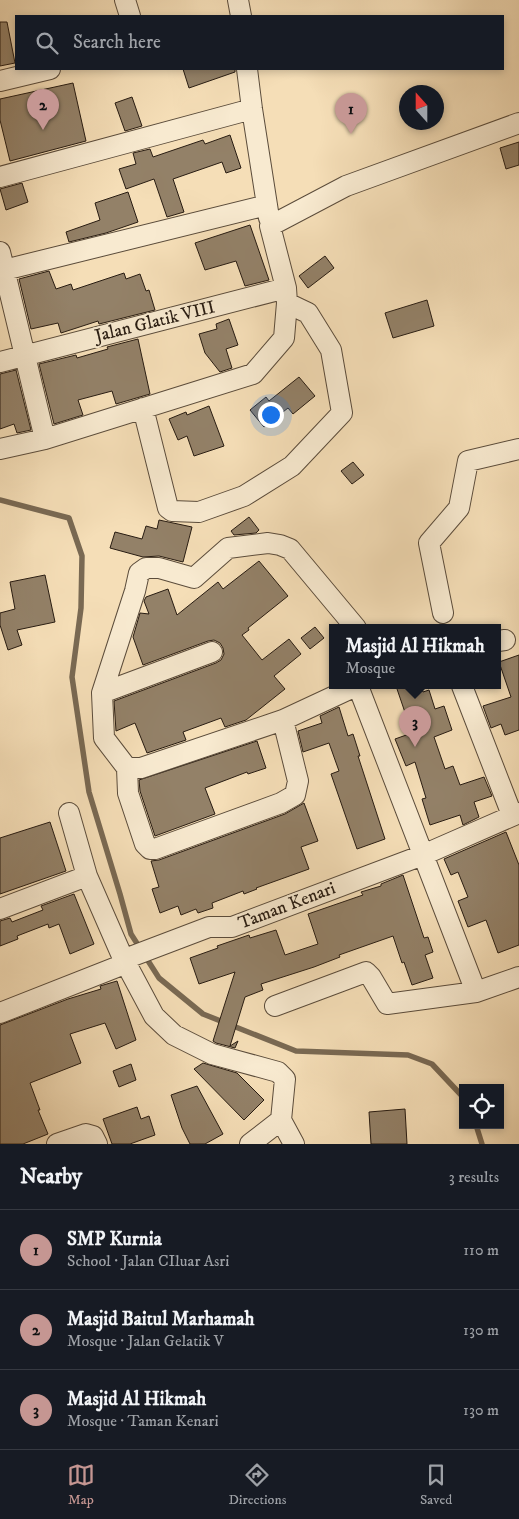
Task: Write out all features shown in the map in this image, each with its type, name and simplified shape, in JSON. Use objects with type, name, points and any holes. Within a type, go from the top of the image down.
[{"type":"street","points":[[125,0],[130,15]]},
{"type":"street","points":[[238,0],[241,15]]},
{"type":"street","points":[[0,81],[46,70]]},
{"type":"street","points":[[0,449],[45,439],[253,374],[284,338],[287,296],[270,226],[247,70]]},
{"type":"street","points":[[0,177],[252,110]]},
{"type":"street","points":[[270,226],[346,186],[519,123]]},
{"type":"street","points":[[45,439],[1,264],[267,205]]},
{"type":"street","points":[[143,408],[168,508],[172,511],[199,512],[244,496],[292,466],[342,413],[331,350],[308,313],[287,296]]},
{"type":"street","name":"Jalan Glatik VIII","points":[[0,362],[287,296]]},
{"type":"street","points":[[443,613],[430,543],[459,508],[468,461],[519,449]]},
{"type":"street","points":[[283,720],[298,781],[295,795],[281,803],[155,848],[150,849],[144,844],[128,793],[127,768],[104,738],[102,693],[139,574],[146,568],[159,568],[194,578],[228,548],[268,543],[280,545],[290,549],[353,624]]},
{"type":"street","points":[[102,693],[212,652]]},
{"type":"street","points":[[127,768],[142,768],[283,720],[350,689]]},
{"type":"street","points":[[358,689],[476,992]]},
{"type":"street","points":[[0,1013],[128,958],[209,927],[224,917],[421,852],[516,814],[463,689]]},
{"type":"street","points":[[68,812],[87,876],[128,958],[154,1016],[174,1035],[212,1054],[278,1072],[286,1079],[281,1120],[294,1144]]},
{"type":"street","points":[[0,909],[87,876]]},
{"type":"street","points":[[0,999],[128,958]]},
{"type":"street","points":[[274,1006],[366,972],[387,1004],[476,992],[519,977]]},
{"type":"street","points":[[250,1144],[281,1120]]},
{"type":"street","points":[[57,1144],[86,1134],[93,1136],[97,1144]]},
{"type":"building","points":[[0,22],[7,22],[15,63],[0,66]]},
{"type":"building","points":[[183,70],[235,70],[235,72],[189,88]]},
{"type":"building","points":[[73,83],[86,141],[10,161],[0,120],[0,99]]},
{"type":"building","points":[[132,97],[142,126],[125,131],[115,103]]},
{"type":"building","points":[[230,135],[241,168],[226,173],[222,162],[173,179],[184,212],[167,217],[154,179],[126,189],[119,169],[136,164],[133,153],[150,149],[153,157],[203,140],[205,144]]},
{"type":"building","points":[[519,142],[519,165],[506,169],[500,148]]},
{"type":"building","points":[[22,183],[28,202],[6,210],[0,189]]},
{"type":"building","points":[[128,192],[138,222],[106,233],[69,242],[66,232],[100,220],[95,203]]},
{"type":"building","points":[[250,225],[269,280],[245,286],[236,261],[205,270],[195,243]]},
{"type":"building","points":[[325,256],[334,268],[308,288],[299,276]]},
{"type":"building","points":[[49,271],[56,289],[71,284],[73,290],[124,273],[126,279],[140,274],[146,291],[149,290],[155,310],[99,324],[98,321],[61,333],[58,323],[31,329],[19,279]]},
{"type":"building","points":[[427,300],[434,326],[393,338],[385,313]]},
{"type":"building","points":[[229,319],[238,345],[226,349],[232,368],[220,372],[205,353],[199,334],[217,329],[216,324]]},
{"type":"building","points":[[138,339],[150,394],[116,404],[112,391],[78,400],[83,415],[54,424],[39,364],[76,355],[77,358],[108,349],[107,347]]},
{"type":"building","points":[[16,370],[31,430],[17,433],[14,424],[0,429],[0,374]]},
{"type":"building","points":[[299,377],[315,396],[293,414],[288,408],[264,427],[250,410],[266,397],[269,401]]},
{"type":"building","points":[[209,406],[224,446],[194,456],[187,436],[178,440],[169,419],[186,412],[187,415]]},
{"type":"building","points":[[353,462],[364,475],[352,484],[341,471]]},
{"type":"building","points":[[249,517],[259,530],[256,533],[234,535],[231,531]]},
{"type":"building","points":[[159,520],[192,527],[183,562],[159,556],[143,557],[110,548],[115,532],[142,539],[146,526],[157,529]]},
{"type":"building","points":[[259,561],[288,596],[242,635],[262,660],[289,639],[301,654],[274,676],[285,689],[246,720],[225,727],[221,718],[183,732],[186,740],[147,753],[135,723],[116,731],[114,701],[216,663],[221,660],[224,654],[220,643],[214,640],[143,665],[133,637],[140,613],[149,614],[144,601],[146,597],[168,589],[177,615],[218,582],[223,589]]},
{"type":"building","points":[[45,575],[55,622],[17,630],[22,645],[8,650],[0,625],[0,613],[15,609],[10,582]]},
{"type":"building","points":[[315,627],[324,638],[310,649],[301,638]]},
{"type":"building","points":[[519,655],[519,730],[505,735],[501,724],[491,728],[483,706],[511,697],[501,668],[501,661]]},
{"type":"building","points":[[397,689],[422,689],[423,692],[429,690],[435,709],[444,706],[452,730],[434,737],[445,769],[453,766],[460,785],[484,777],[492,796],[474,802],[479,817],[463,825],[460,815],[430,825],[422,799],[426,798],[415,762],[406,766],[395,739],[412,733]]},
{"type":"building","points":[[339,707],[348,736],[353,734],[360,756],[358,756],[385,839],[357,849],[331,774],[339,771],[329,743],[303,752],[298,731],[322,723],[320,716]]},
{"type":"building","points":[[257,741],[266,768],[248,774],[247,772],[205,788],[215,814],[155,836],[140,791],[139,780]]},
{"type":"building","points":[[304,803],[318,841],[301,847],[309,869],[244,894],[243,891],[212,903],[213,908],[198,913],[196,909],[181,915],[178,906],[160,913],[152,889],[159,887],[151,861],[159,860],[285,814]]},
{"type":"building","points":[[50,822],[66,871],[0,894],[0,838]]},
{"type":"building","points":[[506,832],[519,865],[519,945],[498,953],[486,920],[468,927],[458,901],[468,897],[458,872],[451,875],[444,859]]},
{"type":"building","points":[[403,875],[424,938],[428,937],[433,952],[425,955],[433,978],[412,985],[393,936],[339,955],[340,957],[314,967],[261,984],[263,990],[245,997],[230,1046],[238,1041],[235,1048],[213,1041],[235,972],[199,984],[190,958],[249,935],[250,938],[276,930],[285,955],[318,944],[308,914],[363,895],[361,892],[381,886],[381,884]]},
{"type":"building","points":[[74,894],[94,944],[70,954],[59,924],[49,928],[48,924],[17,936],[18,939],[0,946],[0,921],[10,918],[12,922],[43,910],[41,906]]},
{"type":"building","points":[[117,981],[136,1040],[116,1049],[105,1023],[70,1034],[81,1063],[30,1083],[48,1134],[23,1144],[0,1144],[0,1025],[68,999],[101,989],[100,986]]},
{"type":"building","points":[[203,1063],[237,1073],[264,1100],[244,1120],[194,1069]]},
{"type":"building","points":[[131,1064],[136,1080],[119,1087],[113,1071]]},
{"type":"building","points":[[197,1086],[223,1134],[205,1144],[190,1144],[182,1128],[171,1095]]},
{"type":"building","points":[[137,1107],[141,1119],[149,1116],[155,1135],[130,1144],[112,1144],[103,1119]]},
{"type":"building","points":[[405,1109],[407,1144],[371,1144],[369,1112]]},
{"type":"waterway","points":[[0,500],[69,518],[82,556],[81,608],[72,677],[89,792],[131,934],[159,978],[203,1014],[296,1051],[408,1055],[432,1064],[459,1093]]},
{"type":"waterway","points":[[477,1129],[482,1144]]},
{"type":"place","name":"Masjid Baitul Marhamah","points":[[43,130]]},
{"type":"place","name":"SMP Kurnia","points":[[351,134]]},
{"type":"place","name":"Masjid Al Hikmah","points":[[415,747]]}]
